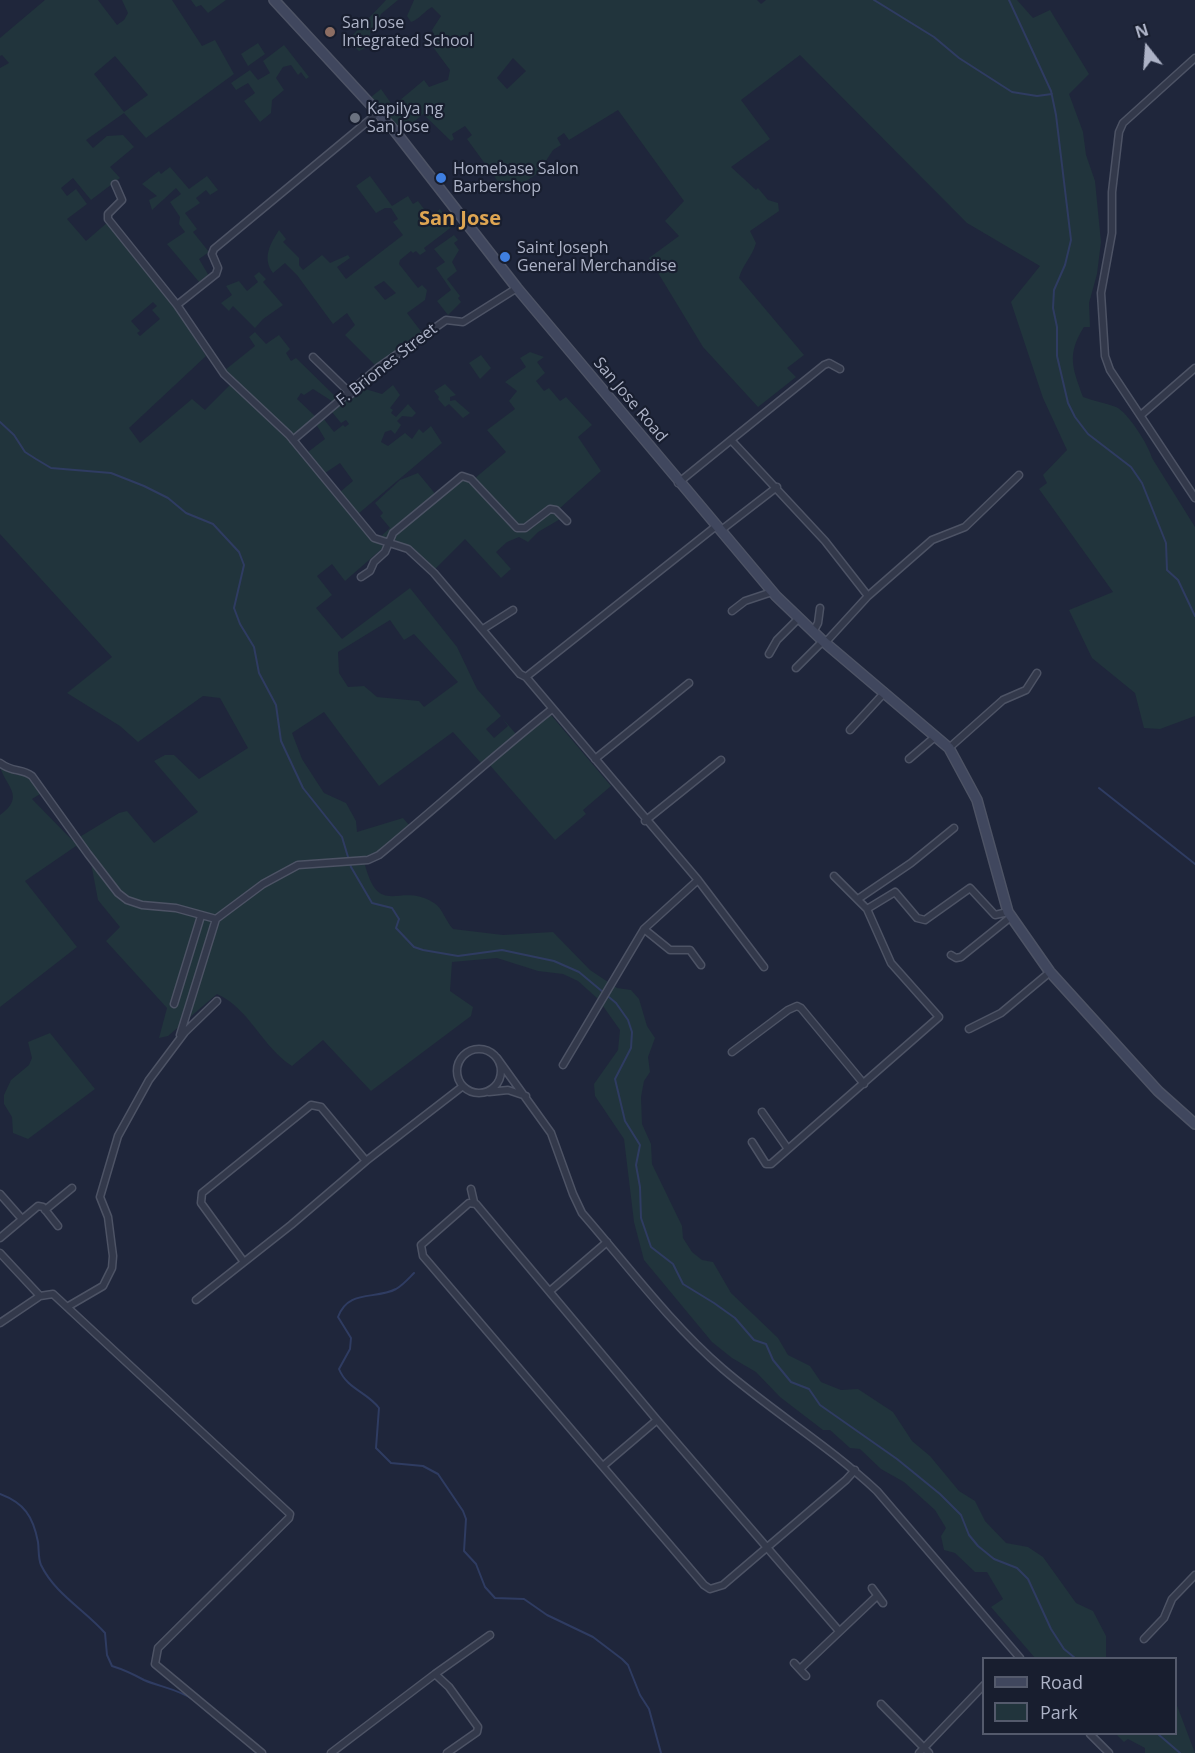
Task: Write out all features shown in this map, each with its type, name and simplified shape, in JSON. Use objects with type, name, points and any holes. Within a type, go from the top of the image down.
[{"type":"street","name":"San Jose Road","points":[[274,0],[379,112],[517,288],[717,530],[772,592],[824,642],[949,748],[977,800],[1010,914],[1050,972],[1158,1091],[1195,1124]]},
{"type":"street","points":[[1195,58],[1123,123],[1117,143],[1112,192],[1112,233],[1101,293],[1103,342],[1110,370],[1195,498]]},
{"type":"street","points":[[177,305],[216,274],[217,266],[212,254],[214,249],[379,112]]},
{"type":"street","points":[[114,184],[122,195],[122,202],[108,214],[108,219],[177,305],[218,368],[293,440],[373,536],[388,544],[401,546],[411,551],[483,629],[526,677],[645,821],[698,880],[764,967]]},
{"type":"street","name":"F. Briones Street","points":[[293,440],[351,394],[380,367],[446,320],[463,322],[517,288]]},
{"type":"street","points":[[313,357],[351,394]]},
{"type":"street","points":[[678,483],[824,364],[829,363],[840,369]]},
{"type":"street","points":[[1141,415],[1195,368]]},
{"type":"street","points":[[731,440],[825,541],[868,596]]},
{"type":"street","points":[[796,668],[868,596],[932,540],[965,527],[1019,475]]},
{"type":"street","points":[[361,577],[370,571],[395,531],[464,476],[471,478],[517,528],[525,528],[550,508],[556,510],[567,521]]},
{"type":"street","points":[[526,677],[717,530],[777,487]]},
{"type":"street","points":[[732,611],[745,602],[772,592]]},
{"type":"street","points":[[813,632],[818,623],[820,608]]},
{"type":"street","points":[[483,629],[513,609]]},
{"type":"street","points":[[769,654],[777,640],[799,618]]},
{"type":"street","points":[[949,748],[1003,700],[1026,690],[1037,673]]},
{"type":"street","points":[[595,759],[689,683]]},
{"type":"street","points":[[850,730],[885,692]]},
{"type":"street","points":[[178,1041],[216,919],[263,884],[298,865],[362,861],[379,855],[411,830],[481,766],[552,709]]},
{"type":"street","points":[[909,759],[936,736]]},
{"type":"street","points":[[645,821],[721,760]]},
{"type":"street","points":[[0,763],[9,770],[27,772],[33,776],[88,854],[118,893],[127,900],[142,905],[176,908],[216,919]]},
{"type":"street","points":[[858,899],[911,863],[954,828]]},
{"type":"street","points":[[752,1142],[768,1165],[939,1017],[891,963],[867,909],[834,876]]},
{"type":"street","points":[[563,1065],[620,975],[644,929],[698,880]]},
{"type":"street","points":[[867,909],[895,892],[917,918],[925,920],[970,888],[997,916],[1010,914]]},
{"type":"street","points":[[951,955],[956,958],[961,957],[1010,914]]},
{"type":"street","points":[[174,1004],[201,915]]},
{"type":"street","points":[[644,929],[663,948],[690,950],[701,965]]},
{"type":"street","points":[[969,1029],[1001,1013],[1050,972]]},
{"type":"street","points":[[67,1307],[91,1294],[109,1278],[113,1256],[108,1217],[101,1204],[101,1190],[118,1136],[130,1111],[178,1041],[217,1001]]},
{"type":"street","points":[[732,1052],[797,1006],[864,1084]]},
{"type":"street","points":[[526,1096],[508,1090],[472,1092],[463,1086],[457,1071],[458,1064],[466,1053],[479,1049],[486,1050],[497,1058],[526,1096],[551,1133],[582,1213],[685,1334],[724,1369],[855,1470],[897,1511],[1018,1657]]},
{"type":"street","points":[[485,1092],[496,1085],[500,1079],[500,1064],[497,1058]]},
{"type":"street","points":[[196,1300],[366,1161],[463,1086]]},
{"type":"street","points":[[244,1262],[201,1203],[202,1193],[311,1106],[321,1107],[366,1161]]},
{"type":"street","points":[[762,1112],[788,1149]]},
{"type":"street","points":[[45,1210],[72,1188]]},
{"type":"street","points":[[471,1189],[474,1202],[657,1420],[768,1545],[839,1630]]},
{"type":"street","points":[[0,1194],[22,1219]]},
{"type":"street","points":[[474,1202],[424,1240],[421,1245],[423,1256],[704,1585],[710,1589],[723,1585],[855,1470]]},
{"type":"street","points":[[0,1238],[38,1206],[45,1210],[58,1226]]},
{"type":"street","points":[[550,1291],[607,1242]]},
{"type":"street","points":[[0,1253],[40,1296]]},
{"type":"street","points":[[0,1323],[40,1296],[53,1294],[290,1514],[289,1518],[158,1648],[155,1664],[262,1753]]},
{"type":"street","points":[[603,1466],[657,1420]]},
{"type":"street","points":[[1144,1639],[1164,1618],[1172,1599],[1195,1575]]},
{"type":"street","points":[[872,1588],[883,1603]]},
{"type":"street","points":[[800,1670],[839,1630],[877,1596]]},
{"type":"street","points":[[331,1753],[490,1635]]},
{"type":"street","points":[[1010,1657],[1014,1652]]},
{"type":"street","points":[[795,1663],[806,1676]]},
{"type":"street","points":[[435,1674],[449,1687],[478,1727],[477,1732],[447,1753]]},
{"type":"street","points":[[881,1704],[924,1751],[982,1687]]},
{"type":"street","points":[[1091,1735],[1109,1753]]},
{"type":"green space","points":[[45,0],[98,0],[117,25],[128,13],[122,0],[172,0],[202,46],[215,40],[234,74],[146,138],[124,113],[86,140],[93,148],[107,136],[123,135],[134,147],[110,167],[120,178],[91,200],[73,178],[61,188],[67,196],[76,189],[87,204],[67,219],[86,241],[108,222],[171,301],[206,356],[129,428],[140,443],[192,399],[205,410],[231,384],[292,442],[373,539],[384,547],[345,581],[332,564],[317,576],[332,595],[316,608],[342,639],[410,588],[457,647],[477,689],[501,716],[486,729],[494,738],[508,726],[502,718],[516,734],[481,763],[453,732],[379,786],[324,712],[292,733],[302,759],[324,793],[346,803],[356,821],[357,832],[403,818],[409,825],[378,852],[363,857],[375,889],[391,896],[410,895],[434,903],[453,929],[503,935],[553,932],[590,970],[617,988],[631,990],[639,999],[647,1026],[655,1038],[648,1057],[650,1072],[644,1081],[641,1097],[642,1124],[651,1144],[652,1164],[682,1226],[683,1238],[692,1252],[702,1260],[713,1262],[731,1293],[778,1338],[788,1355],[810,1366],[821,1382],[841,1390],[858,1389],[893,1412],[912,1441],[930,1456],[959,1491],[975,1501],[985,1521],[1006,1543],[1028,1547],[1043,1557],[1076,1603],[1093,1611],[1106,1636],[1106,1657],[1034,1657],[991,1607],[1003,1599],[987,1572],[975,1572],[955,1553],[944,1550],[941,1536],[946,1528],[935,1510],[904,1482],[881,1469],[860,1449],[850,1448],[830,1430],[823,1430],[780,1397],[756,1372],[732,1358],[712,1342],[644,1260],[634,1222],[624,1139],[595,1096],[594,1084],[618,1050],[620,1030],[598,999],[578,981],[563,974],[538,971],[497,958],[452,962],[450,991],[473,1007],[471,1016],[371,1091],[323,1040],[292,1066],[272,1049],[238,1009],[217,994],[168,1036],[159,1038],[167,1008],[106,941],[120,927],[98,900],[91,863],[76,846],[25,881],[77,947],[0,1007],[0,815],[8,808],[13,796],[0,766],[16,775],[25,773],[33,779],[40,794],[32,799],[73,841],[119,813],[127,811],[154,843],[198,812],[154,761],[165,755],[174,755],[199,779],[248,748],[220,698],[203,696],[138,742],[120,726],[67,693],[112,657],[0,534],[0,68],[9,63],[2,55],[0,56],[0,38]],"holes":[[[115,56],[148,95],[124,112],[94,74]],[[153,302],[157,306],[152,310],[160,319],[140,336],[137,333],[140,331],[131,321]],[[390,620],[404,640],[414,634],[458,682],[424,707],[419,701],[377,697],[364,686],[348,687],[339,673],[338,652]]]},
{"type":"green space","points":[[191,0],[226,0],[208,13],[201,5],[196,7]]},
{"type":"green space","points":[[386,0],[398,0],[381,14],[376,28],[370,33],[371,45],[359,51],[348,40]]},
{"type":"green space","points":[[414,0],[757,0],[761,4],[766,0],[1017,0],[1033,18],[1050,10],[1089,74],[1069,94],[1083,132],[1086,155],[1095,181],[1101,242],[1097,274],[1089,303],[1090,327],[1084,327],[1078,337],[1073,354],[1074,370],[1083,397],[1116,407],[1132,422],[1195,527],[1195,716],[1160,729],[1144,728],[1135,693],[1092,658],[1069,610],[1113,592],[1039,489],[1047,483],[1043,475],[1067,450],[1043,398],[1011,302],[1040,266],[967,223],[800,55],[741,100],[770,139],[731,167],[756,190],[758,188],[768,200],[778,203],[779,211],[750,231],[756,243],[739,278],[804,355],[787,368],[796,377],[758,407],[703,347],[649,258],[679,236],[665,221],[684,201],[618,110],[569,140],[564,133],[557,138],[561,145],[553,150],[538,173],[507,194],[467,139],[472,135],[465,126],[452,134],[454,139],[451,141],[423,114],[402,132],[371,97],[381,89],[393,106],[424,80],[429,87],[448,80],[450,70],[433,47],[438,43],[432,30],[441,16],[432,7],[411,22],[407,16]],"holes":[[[513,58],[526,71],[507,89],[497,78]]]},
{"type":"green space","points":[[258,43],[265,54],[248,66],[241,54]]},
{"type":"green space","points":[[284,45],[309,77],[306,79],[301,72],[298,75],[291,65],[283,67],[276,78],[284,90],[272,100],[271,113],[260,122],[244,101],[255,93],[248,83],[236,90],[231,83],[250,70],[258,80],[270,73],[263,61]]},
{"type":"green space","points":[[170,167],[189,189],[207,176],[218,190],[210,195],[206,190],[196,198],[200,203],[185,213],[197,229],[193,232],[209,252],[199,259],[209,276],[200,283],[167,244],[185,232],[179,224],[180,217],[170,202],[181,194],[176,188],[152,210],[149,200],[157,196],[142,184],[159,171],[161,174]]},
{"type":"green space","points":[[370,176],[392,206],[408,196],[413,204],[418,201],[430,217],[440,209],[453,226],[424,248],[426,251],[420,255],[416,251],[413,253],[411,251],[400,260],[399,264],[418,288],[422,285],[427,290],[425,300],[407,313],[423,334],[377,367],[345,335],[355,325],[347,313],[333,324],[297,275],[285,263],[273,273],[268,262],[268,251],[279,230],[286,239],[283,242],[299,258],[299,265],[303,270],[322,255],[330,263],[348,255],[350,258],[337,267],[346,279],[403,235],[393,222],[398,219],[391,208],[385,208],[376,213],[356,186]],"holes":[[[384,281],[396,293],[385,300],[374,287]]]},
{"type":"green space","points":[[454,235],[458,240],[454,243],[459,250],[452,262],[457,271],[447,279],[460,296],[458,298],[461,302],[448,315],[437,301],[451,290],[436,268],[445,262],[434,249]]},
{"type":"green space","points":[[259,272],[266,279],[263,282],[283,305],[263,319],[255,328],[233,306],[229,311],[221,303],[232,295],[226,286],[239,281],[247,291],[258,282],[254,276]]},
{"type":"green space","points":[[255,332],[266,344],[279,335],[290,349],[286,353],[291,361],[296,358],[339,400],[335,403],[313,389],[304,395],[301,393],[297,399],[316,417],[296,434],[293,435],[225,370],[255,346],[249,337]]},
{"type":"green space","points":[[530,352],[544,357],[537,362],[545,373],[536,381],[544,391],[549,388],[560,401],[566,397],[592,425],[578,437],[601,471],[559,509],[545,508],[527,523],[518,526],[474,479],[506,452],[487,430],[515,409],[509,401],[517,391],[505,382],[526,367],[520,358]]},
{"type":"green space","points":[[481,355],[491,368],[480,379],[469,363]]},
{"type":"green space","points":[[445,384],[456,395],[450,397],[450,401],[455,400],[470,413],[463,418],[449,404],[445,407],[438,399],[434,391]]},
{"type":"green space","points":[[393,385],[400,395],[390,408],[393,410],[391,413],[396,417],[408,404],[416,413],[412,417],[402,416],[397,421],[401,425],[395,434],[391,430],[385,432],[381,442],[388,446],[405,433],[412,439],[419,429],[423,433],[431,426],[442,443],[358,514],[340,492],[353,481],[340,463],[325,473],[308,452],[325,439],[316,424],[323,418],[334,432],[343,425],[345,427],[349,424],[346,420],[341,423],[332,412],[362,388],[382,394]]},
{"type":"green space","points":[[418,473],[437,496],[390,533],[386,540],[379,538],[390,528],[380,516],[383,513],[375,503],[400,480]]},
{"type":"green space","points":[[459,479],[470,480],[515,530],[552,510],[562,518],[538,532],[528,542],[519,537],[507,542],[496,552],[511,569],[501,578],[465,539],[434,570],[393,538]]},
{"type":"green space","points":[[551,715],[611,786],[583,810],[586,814],[555,840],[488,763]]},
{"type":"green space","points":[[50,1033],[95,1089],[28,1139],[13,1133],[12,1117],[4,1104],[4,1095],[11,1080],[29,1065],[32,1058],[28,1042]]},
{"type":"green space","points":[[1177,1706],[1195,1753],[1145,1753],[1145,1748],[1128,1739],[1124,1742],[1117,1735],[1177,1735]]},
{"type":"waterway","points":[[874,0],[934,37],[959,58],[1012,92],[1037,96],[1052,94]]},
{"type":"waterway","points":[[1009,0],[1051,91],[1056,115],[1071,240],[1065,265],[1054,290],[1053,308],[1057,327],[1057,356],[1068,403],[1088,434],[1131,467],[1142,483],[1166,543],[1167,570],[1178,580],[1195,616]]},
{"type":"waterway","points":[[0,422],[14,435],[25,452],[51,468],[111,473],[144,486],[168,498],[186,513],[213,524],[239,552],[244,565],[234,608],[240,624],[254,647],[259,673],[276,705],[281,741],[303,788],[342,837],[351,867],[372,903],[392,908],[399,919],[396,928],[414,947],[458,956],[502,950],[554,961],[579,972],[616,1003],[628,1020],[632,1032],[631,1048],[615,1079],[625,1121],[640,1145],[636,1165],[640,1187],[641,1218],[651,1247],[673,1264],[683,1284],[735,1318],[754,1340],[766,1344],[773,1360],[791,1382],[809,1389],[820,1405],[897,1459],[940,1494],[961,1515],[969,1535],[978,1546],[994,1559],[1017,1568],[1028,1579],[1051,1629],[1064,1649],[1074,1657]]},
{"type":"waterway","points":[[1099,788],[1195,864]]},
{"type":"waterway","points":[[414,1273],[396,1289],[348,1302],[338,1317],[351,1338],[350,1349],[339,1369],[352,1386],[379,1408],[376,1448],[391,1463],[423,1466],[438,1474],[466,1519],[464,1551],[476,1564],[485,1587],[495,1598],[524,1599],[547,1615],[593,1637],[628,1665],[640,1695],[649,1709],[661,1753]]},
{"type":"waterway","points":[[0,1494],[21,1506],[30,1518],[36,1533],[41,1565],[54,1585],[105,1633],[107,1655],[112,1666],[182,1693],[194,1700]]},
{"type":"waterway","points":[[1159,1735],[1180,1753]]},
{"type":"place","name":"San Jose Integrated School","points":[[330,32]]},
{"type":"place","name":"Kapilya ng San Jose","points":[[355,118]]},
{"type":"place","name":"Homebase Salon Barbershop","points":[[441,178]]},
{"type":"place","name":"Saint Joseph General Merchandise","points":[[505,257]]},
{"type":"district","name":"San Jose","points":[[460,219]]}]
